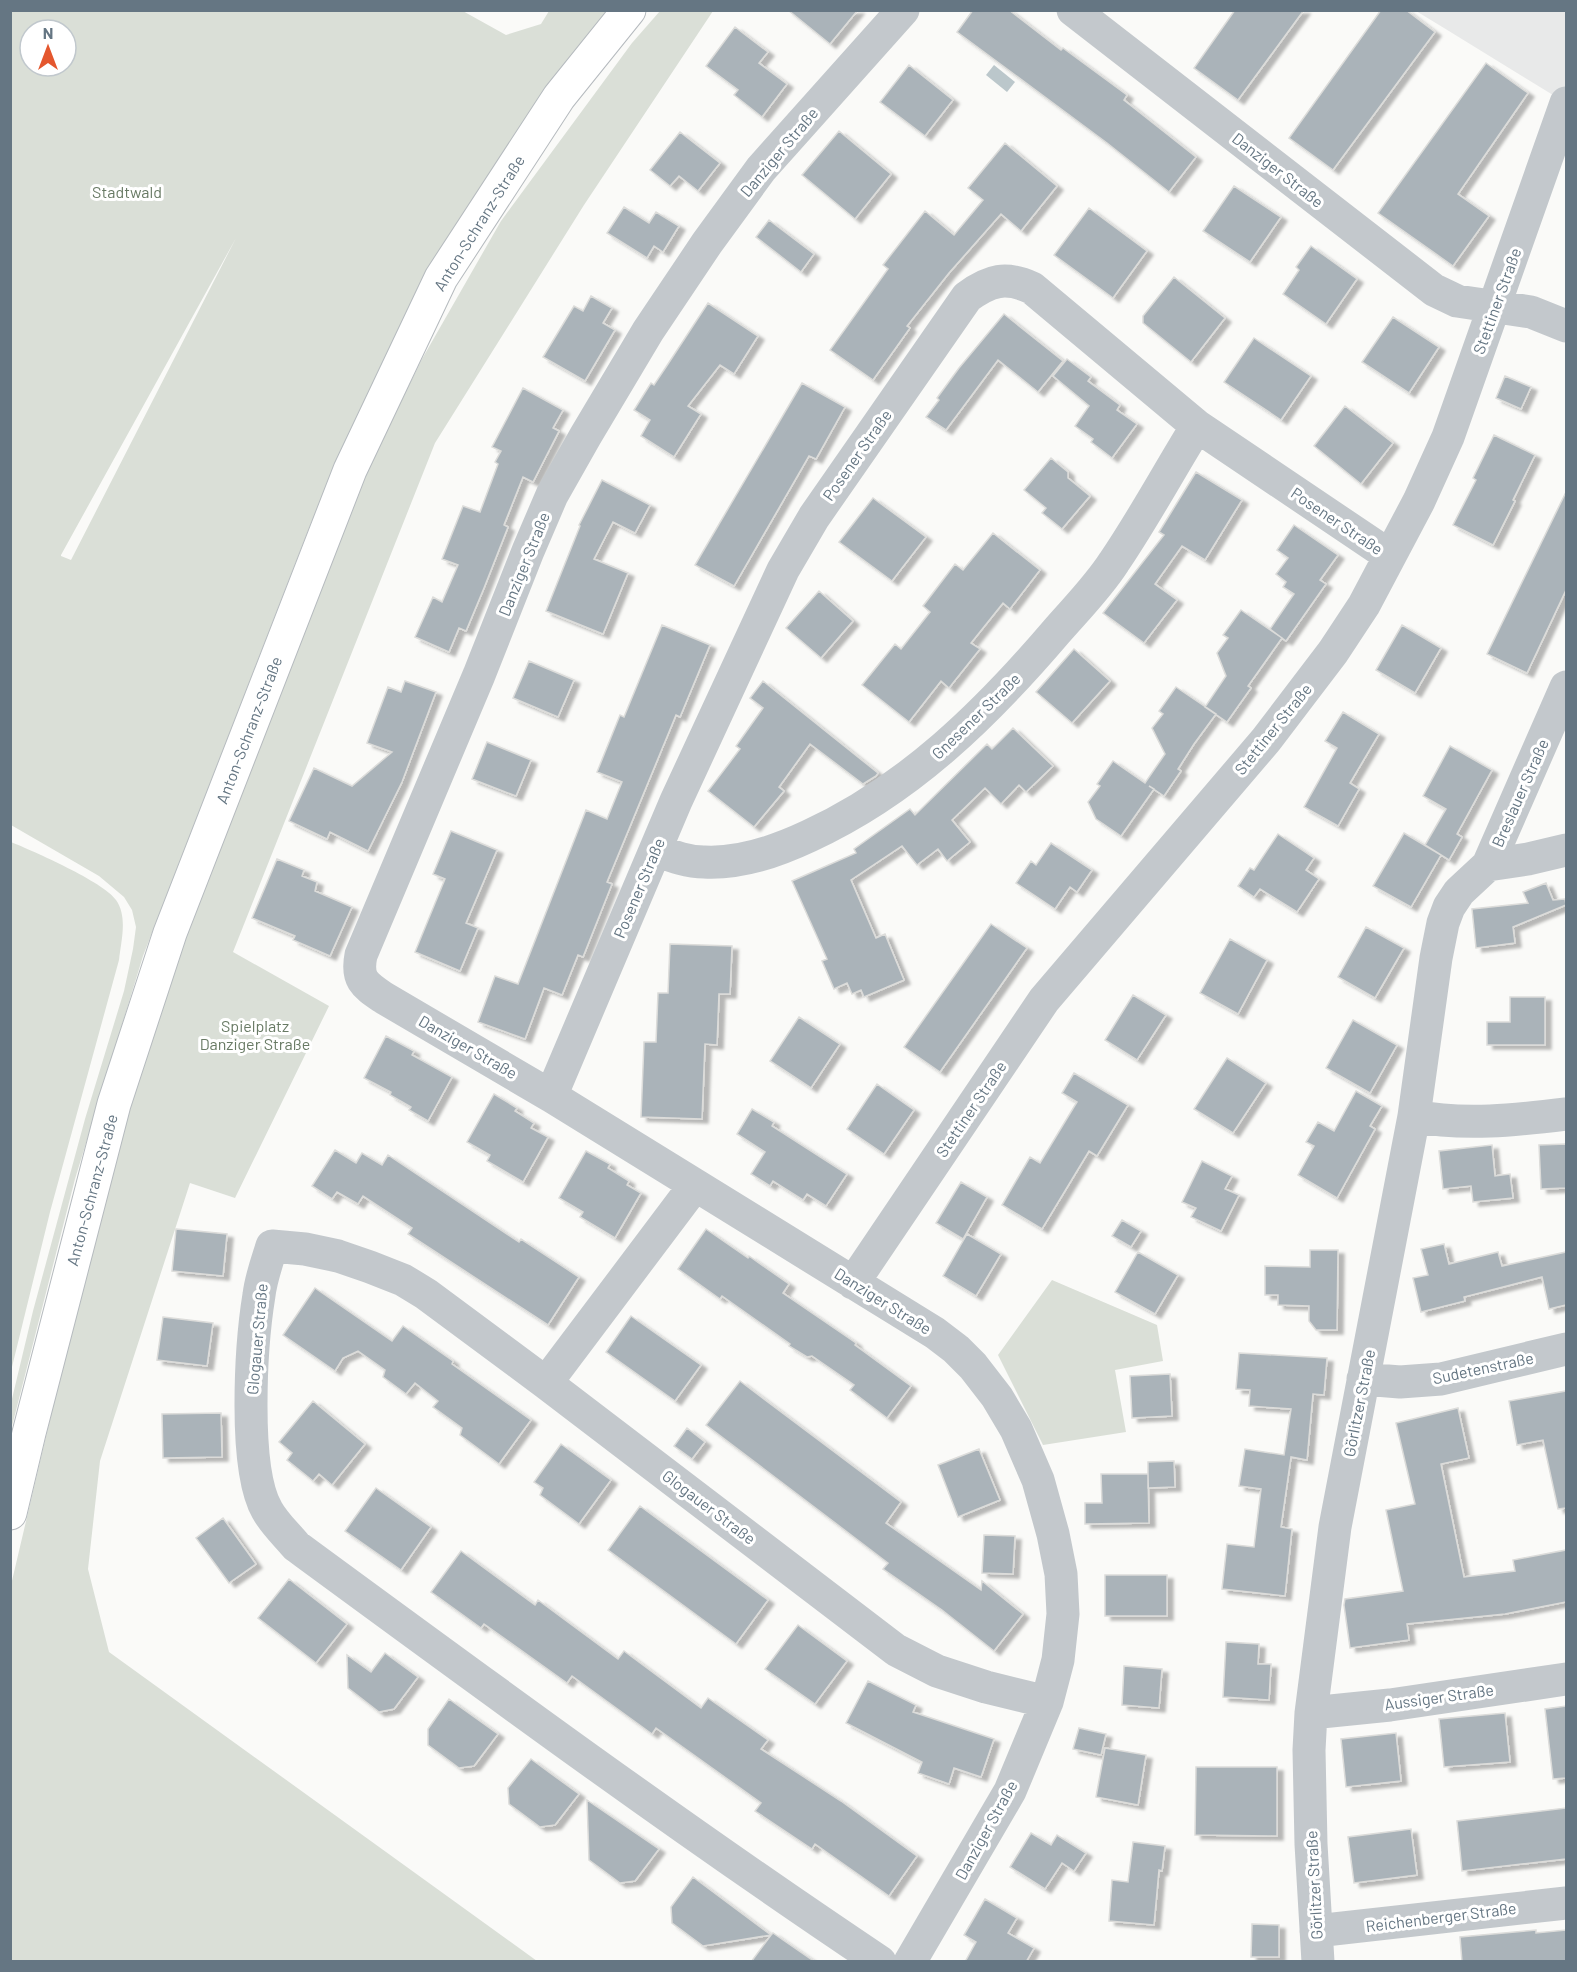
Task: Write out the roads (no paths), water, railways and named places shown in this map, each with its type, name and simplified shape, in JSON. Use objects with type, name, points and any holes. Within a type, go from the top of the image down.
[{"type":"main road","name":"Anton-Schranz-Straße","points":[[10,1512],[28,1433],[114,1104],[170,933],[350,470],[441,278],[560,97],[629,10]]},
{"type":"street","name":"Danziger Straße","points":[[903,10],[754,179],[707,243],[648,331],[586,435],[552,495],[528,551],[479,675],[361,955],[358,969],[362,979],[371,989],[551,1096],[935,1333],[957,1349],[973,1366],[997,1397],[1016,1429],[1038,1480],[1061,1574],[1063,1614],[1058,1660],[1047,1702],[1010,1791],[910,1962]]},
{"type":"street","name":"Danziger Straße","points":[[1073,10],[1434,290],[1456,301],[1531,312],[1566,326]]},
{"type":"street","name":"Stettiner Straße","points":[[853,1282],[1044,1000],[1266,740],[1333,652],[1364,605],[1419,501],[1448,437],[1566,103]]},
{"type":"street","name":"Posener Straße","points":[[551,1096],[676,801],[783,570],[814,517],[967,297],[982,286],[999,281],[1016,281],[1032,288],[1197,426],[1390,556]]},
{"type":"street","name":"Gnesener Straße","points":[[656,850],[679,859],[705,862],[730,861],[781,850],[837,824],[937,755],[1014,682],[1114,563],[1197,426]]},
{"type":"street","name":"Breslauer Straße","points":[[1488,865],[1566,687]]},
{"type":"street","points":[[1488,865],[1528,859],[1566,849]]},
{"type":"street","name":"Görlitzer Straße","points":[[1317,1947],[1309,1750],[1311,1713],[1335,1527],[1414,1116],[1443,923],[1449,907],[1459,892],[1488,865]]},
{"type":"street","points":[[1414,1116],[1457,1122],[1566,1114]]},
{"type":"street","points":[[546,1383],[695,1185]]},
{"type":"street","name":"Glogauer Straße","points":[[880,1962],[786,1899],[296,1546],[266,1509],[259,1490],[252,1436],[252,1364],[259,1294],[272,1246],[305,1249],[338,1256],[403,1280],[426,1294],[546,1383],[896,1650],[937,1671],[986,1687],[1047,1702]]},
{"type":"street","name":"Sudetenstraße","points":[[1363,1379],[1400,1382],[1441,1379],[1566,1349]]},
{"type":"street","name":"Aussiger Straße","points":[[1311,1713],[1390,1705],[1566,1679]]},
{"type":"street","name":"Reichenberger Straße","points":[[1317,1947],[1459,1914],[1566,1903]]},
{"type":"park label","name":"Stadtwald","points":[[127,192]]},
{"type":"park label","name":"Spielplatz Danziger Straße","points":[[255,1035]]}]
